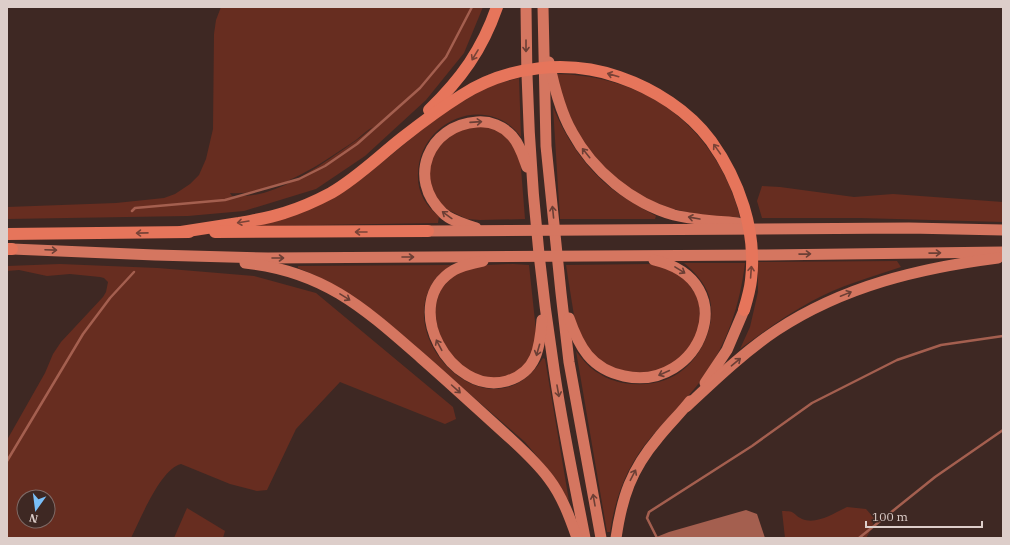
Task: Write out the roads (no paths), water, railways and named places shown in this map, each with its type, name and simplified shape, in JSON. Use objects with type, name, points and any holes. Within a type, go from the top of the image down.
[{"type":"highway","points":[[402,138],[452,87],[464,72],[483,41],[497,7]]},
{"type":"highway","points":[[526,7],[526,58],[532,182],[544,297],[553,363],[585,538]]},
{"type":"highway","points":[[543,7],[546,146],[561,293],[570,362],[601,538]]},
{"type":"highway","points":[[544,33],[552,78],[562,113],[571,132],[597,167],[612,181],[641,201],[658,209],[675,215],[733,226]]},
{"type":"highway","points":[[181,232],[284,214],[330,193],[349,181],[402,138],[462,94],[484,83],[508,75],[535,69],[566,67],[611,74],[643,86],[685,114],[698,126],[712,142],[729,168],[746,214],[752,251],[752,266],[751,280],[744,310],[727,350],[686,407]]},
{"type":"highway","points":[[482,231],[452,219],[443,213],[430,196],[426,186],[425,167],[427,156],[437,140],[453,128],[468,123],[483,122],[495,124],[512,136],[519,145],[532,182]]},
{"type":"highway","points":[[7,234],[482,231],[733,226],[792,229],[909,228],[1003,230]]},
{"type":"highway","points":[[10,249],[268,258],[1003,252]]},
{"type":"highway","points":[[155,255],[248,263],[280,270],[304,276],[321,283],[357,304],[424,361],[534,461],[550,480],[559,495],[577,538]]},
{"type":"highway","points":[[521,256],[473,263],[453,271],[444,279],[435,293],[430,308],[432,327],[438,345],[451,363],[470,377],[493,383],[513,379],[521,375],[537,356],[541,341],[544,297]]},
{"type":"highway","points":[[561,293],[574,333],[581,348],[591,360],[609,372],[634,378],[649,378],[664,374],[683,362],[697,343],[704,325],[705,312],[703,298],[696,284],[684,271],[668,263],[630,256]]},
{"type":"highway","points":[[616,538],[622,503],[628,486],[641,460],[658,438],[686,407],[731,365],[761,342],[792,321],[824,304],[861,288],[905,274],[1003,257]]},
{"type":"waterway","points":[[132,211],[135,208],[225,200],[299,179],[325,166],[357,144],[420,88],[446,57],[472,7]]},
{"type":"waterway","points":[[7,461],[83,334],[110,298],[134,272]]},
{"type":"waterway","points":[[657,538],[647,518],[649,512],[752,446],[812,403],[897,360],[941,345],[1003,336]]},
{"type":"waterway","points":[[859,538],[935,477],[1003,430]]}]
